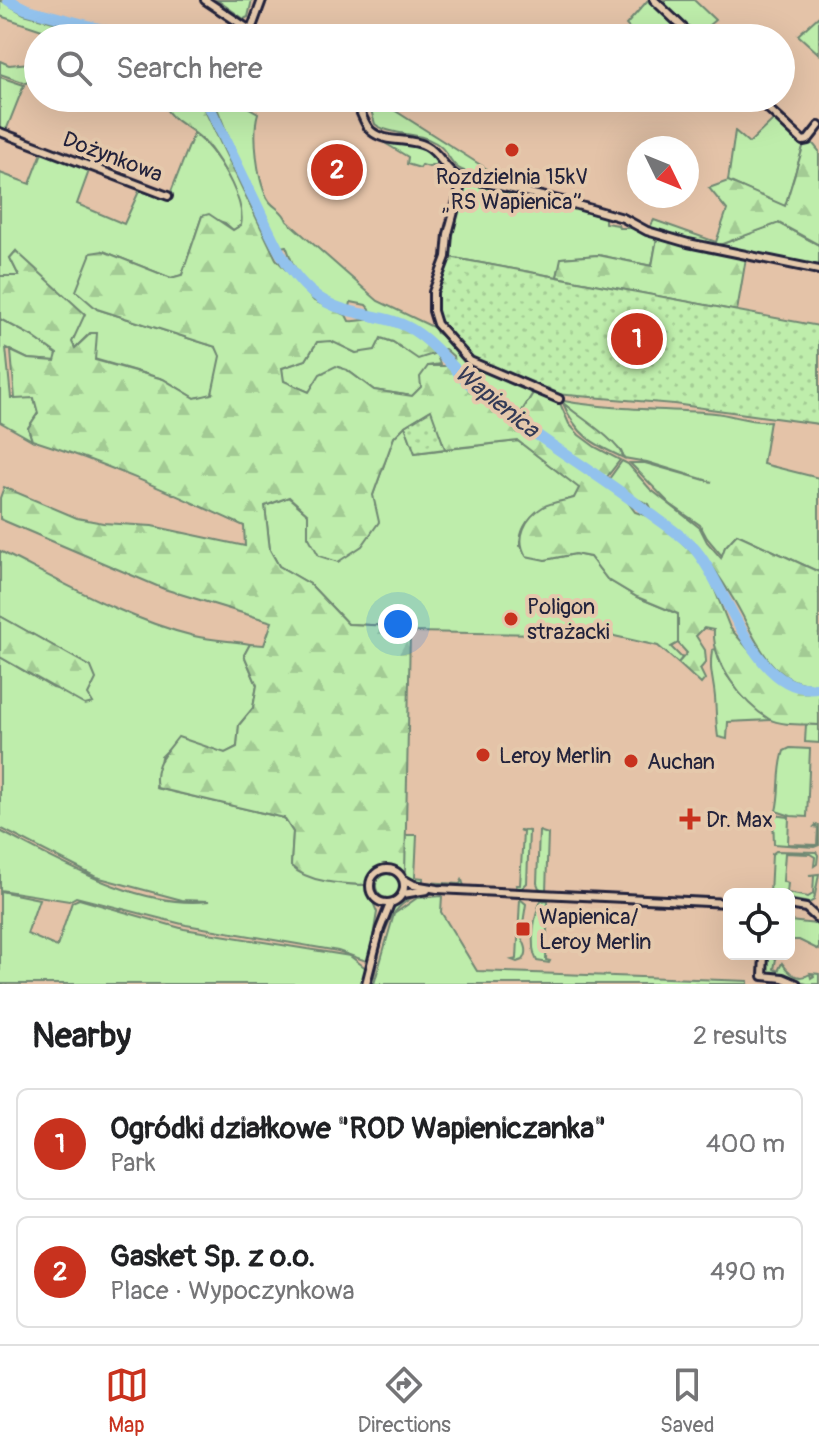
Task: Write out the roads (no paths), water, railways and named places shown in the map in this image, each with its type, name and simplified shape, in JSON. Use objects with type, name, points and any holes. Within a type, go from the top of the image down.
[{"type":"street","points":[[205,0],[242,24]]},
{"type":"street","points":[[253,24],[262,0]]},
{"type":"street","points":[[654,0],[679,24]]},
{"type":"street","points":[[362,112],[374,133],[414,141],[430,148],[449,172],[463,178],[629,220],[656,234],[688,243],[819,270]]},
{"type":"street","points":[[772,112],[803,141],[808,140],[819,126]]},
{"type":"street","name":"Dożynkowa","points":[[0,132],[168,196]]},
{"type":"street","points":[[463,178],[448,234],[446,257],[433,292],[437,324],[470,361],[559,399]]},
{"type":"street","points":[[380,929],[378,901],[370,886],[378,872],[395,871],[414,885],[437,889],[723,903]]},
{"type":"street","points":[[403,879],[403,894]]},
{"type":"street","points":[[366,984],[390,904],[403,894],[437,889]]},
{"type":"street","points":[[378,901],[390,904]]},
{"type":"street","points":[[795,906],[811,910],[819,920]]},
{"type":"street","points":[[764,960],[763,976],[783,978],[797,984]]},
{"type":"waterway","name":"Wapienica","points":[[8,0],[26,9],[82,24]]},
{"type":"waterway","name":"Wapienica","points":[[212,112],[274,240],[287,264],[304,285],[332,305],[390,320],[419,334],[472,386],[500,408],[675,531],[705,562],[760,658],[777,676],[797,686],[819,687]]},
{"type":"place","name":"Rozdzielnia 15kV „RS Wapienica”","points":[[512,150]]},
{"type":"place","name":"Gasket Sp. z o.o.","points":[[337,170]]},
{"type":"place","name":"Ogródki działkowe \"ROD Wapieniczanka\"","points":[[637,339]]},
{"type":"place","name":"Poligon strażacki","points":[[511,619]]},
{"type":"place","name":"Leroy Merlin","points":[[483,755]]},
{"type":"place","name":"Auchan","points":[[631,761]]},
{"type":"place","name":"Dr. Max","points":[[690,819]]},
{"type":"place","name":"Wapienica/ Leroy Merlin","points":[[523,929]]}]
